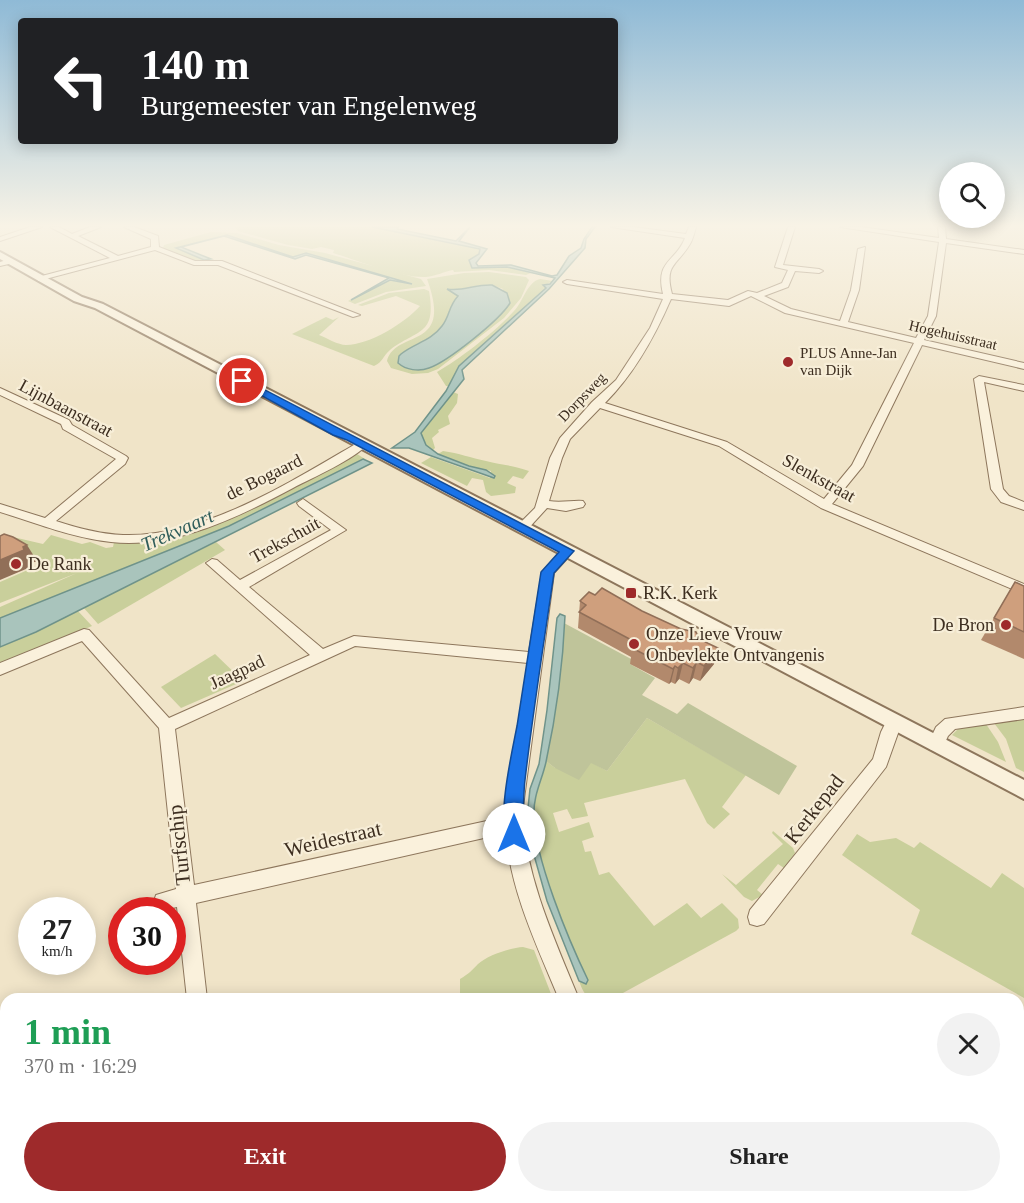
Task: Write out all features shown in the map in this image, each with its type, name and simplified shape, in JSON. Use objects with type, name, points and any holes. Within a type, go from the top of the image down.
[{"type":"street","points":[[49,283],[83,302],[99,306],[302,412],[337,433],[363,444],[1024,790]]},
{"type":"street","points":[[274,283],[356,315]]},
{"type":"street","points":[[575,283],[729,303],[751,293],[756,296],[786,283]]},
{"type":"street","name":"Dorpsweg","points":[[522,528],[538,515],[556,458],[565,438],[620,382],[654,328],[668,296],[665,283]]},
{"type":"street","points":[[843,325],[856,283]]},
{"type":"street","points":[[825,505],[857,466],[932,316],[937,283]]},
{"type":"street","name":"Hogehuisstraat","points":[[756,296],[788,311],[1024,366]]},
{"type":"street","points":[[1024,388],[979,379],[997,489],[1005,499],[1024,506]]},
{"type":"street","name":"Lijnbaanstraat","points":[[0,391],[20,401],[26,401],[65,422],[67,427],[122,458],[121,462],[47,522]]},
{"type":"street","name":"Slenkstraat","points":[[596,404],[723,444],[825,505],[1024,589]]},
{"type":"street","name":"de Bogaard","points":[[0,508],[108,538],[137,539],[174,534],[229,514],[316,472],[363,444]]},
{"type":"street","name":"Trekschuit","points":[[240,586],[340,530],[303,503]]},
{"type":"street","points":[[543,504],[566,507],[579,504]]},
{"type":"street","points":[[567,993],[526,886],[515,845],[513,823],[518,765],[548,572],[568,551]]},
{"type":"street","name":"Trekschuit","points":[[212,563],[321,656]]},
{"type":"street","points":[[0,669],[84,634],[167,726]]},
{"type":"street","name":"Jaagpad","points":[[167,726],[354,641],[535,658]]},
{"type":"street","points":[[936,744],[942,732],[954,722],[1024,713]]},
{"type":"street","name":"Kerkepad","points":[[757,917],[880,762],[894,722]]},
{"type":"street","name":"Turfschip","points":[[167,726],[196,993]]},
{"type":"street","name":"Weidestraat","points":[[181,897],[513,823]]},
{"type":"green space","points":[[384,283],[412,284],[409,283],[424,283],[426,286],[386,292],[355,304],[348,301]]},
{"type":"green space","points":[[428,283],[528,283],[521,298],[504,318],[438,369],[428,373],[412,374],[391,368],[387,361],[392,351],[429,328],[433,318],[433,302]],"holes":[[[480,285],[492,285],[503,289],[458,349],[436,365],[408,368],[401,365],[405,351],[422,343],[442,328],[459,296],[447,289],[460,290]]]},
{"type":"green space","points":[[549,283],[543,286],[547,288],[459,366],[449,386],[446,386],[437,372],[498,327],[517,307],[532,284]]},
{"type":"green space","points":[[424,289],[429,291],[431,306],[427,324],[423,330],[390,350],[374,366],[292,334],[326,317],[333,320],[339,317],[319,335],[343,345],[365,341],[396,326],[420,306],[396,296],[362,306],[358,305],[389,293]]},
{"type":"green space","points":[[453,392],[458,394],[457,403],[448,416],[450,424],[438,430],[439,432],[432,438],[435,448],[432,451],[426,445],[421,433]]},
{"type":"green space","points":[[443,451],[529,471],[523,479],[513,476],[507,483],[516,487],[515,493],[491,496],[486,492],[483,480],[472,478],[467,486],[421,463],[431,457],[490,478],[491,471],[469,466],[438,454]]},
{"type":"green space","points":[[357,454],[365,459],[229,526],[0,618],[0,607],[77,573],[0,603],[0,582],[37,566],[35,557],[13,537],[43,544],[51,535],[82,544],[90,542],[106,548],[113,547],[114,542],[142,543],[170,538],[188,533]]},
{"type":"green space","points":[[216,542],[225,550],[98,624],[83,607]]},
{"type":"green space","points":[[77,610],[92,626],[0,665],[0,647]]},
{"type":"green space","points":[[564,623],[633,660],[630,664],[655,678],[642,695],[677,714],[688,703],[797,766],[779,795],[647,718],[607,771],[591,763],[579,780],[546,761]]},
{"type":"green space","points":[[215,654],[243,681],[181,708],[161,687]]},
{"type":"green space","points":[[647,718],[746,775],[722,807],[730,814],[714,829],[707,823],[685,779],[584,803],[588,816],[572,819],[567,809],[553,813],[559,832],[589,822],[594,837],[582,841],[585,852],[591,851],[599,875],[609,872],[654,926],[687,903],[701,918],[722,903],[738,919],[739,928],[623,993],[585,993],[579,981],[582,983],[588,980],[571,944],[545,875],[533,815],[546,761],[555,768],[591,762],[607,771]]},
{"type":"green space","points":[[1024,719],[1024,772],[1016,768],[1006,739],[994,723]]},
{"type":"green space","points":[[986,724],[998,742],[1006,762],[952,735],[959,728]]},
{"type":"green space","points":[[773,831],[793,848],[795,853],[784,868],[778,864],[757,890],[763,895],[752,901],[744,897],[722,874],[736,885],[783,844],[772,833]]},
{"type":"green space","points":[[857,834],[870,842],[896,838],[914,848],[920,842],[991,888],[1002,873],[1024,888],[1024,993],[1015,993],[911,934],[920,910],[842,855]]},
{"type":"green space","points":[[523,947],[534,950],[551,993],[460,993],[460,979],[487,958]]},
{"type":"water","points":[[380,283],[384,283],[351,300]]},
{"type":"water","points":[[554,283],[462,370],[464,379],[421,433],[426,445],[438,454],[486,470],[495,476],[494,478],[409,448],[392,448],[415,432],[446,391],[459,366],[546,288],[543,285]]},
{"type":"water","points":[[492,285],[507,293],[510,303],[472,340],[448,358],[425,369],[409,369],[398,363],[401,354],[428,339],[445,322],[458,296],[447,289],[458,290]]},
{"type":"water","points":[[363,459],[372,463],[36,632],[0,647],[0,618],[229,526]]},
{"type":"water","points":[[560,614],[565,616],[563,652],[550,744],[536,795],[534,815],[546,875],[588,980],[586,984],[579,981],[547,901],[526,827],[530,789],[539,764],[557,618]]},
{"type":"building","points":[[4,534],[27,545],[23,547],[24,550],[0,560],[0,536]]},
{"type":"building","points":[[1015,582],[1024,586],[1024,632],[994,618]]},
{"type":"building","points":[[602,588],[642,611],[681,629],[696,632],[699,639],[718,648],[704,666],[697,662],[693,668],[683,663],[673,669],[632,648],[637,643],[579,612],[586,605],[580,601],[589,592],[595,595]]},
{"type":"place","name":"PLUS Anne-Jan van Dijk","points":[[788,362]]},
{"type":"place","name":"De Rank","points":[[16,564]]},
{"type":"place","name":"R.K. Kerk","points":[[631,593]]},
{"type":"place","name":"De Bron","points":[[1006,625]]},
{"type":"place","name":"Onze Lieve Vrouw Onbevlekte Ontvangenis","points":[[634,644]]},
{"type":"route","points":[[242,381],[333,431],[351,438],[568,551],[550,567],[548,572],[517,779],[513,814],[514,834]]},
{"type":"water label","name":"Trekvaart","points":[[177,530]]}]
